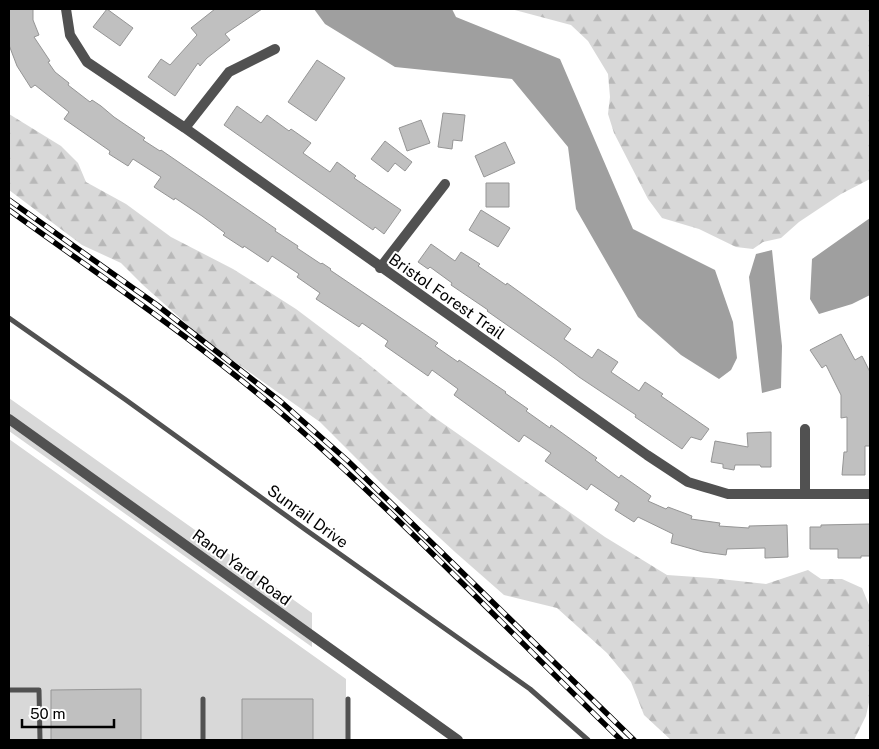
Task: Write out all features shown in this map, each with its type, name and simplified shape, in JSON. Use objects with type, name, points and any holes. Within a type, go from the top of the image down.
[{"type":"street","name":"Bristol Forest Trail","points":[[66,9],[70,35],[87,62],[185,128],[380,268],[688,482],[728,494],[870,494]]},
{"type":"street","points":[[185,128],[230,72],[275,49]]},
{"type":"street","points":[[380,268],[445,184]]},
{"type":"street","name":"Rand Yard Road","points":[[9,419],[458,740]]},
{"type":"street","points":[[804,429],[805,494]]},
{"type":"lane","name":"Sunrail Drive","points":[[9,318],[530,689],[588,740]]},
{"type":"lane","points":[[9,690],[39,690],[40,740]]},
{"type":"lane","points":[[203,698],[204,740]]},
{"type":"lane","points":[[348,698],[348,740]]},
{"type":"green space","points":[[511,9],[870,9],[870,179],[841,194],[799,222],[781,238],[763,242],[753,249],[736,247],[699,229],[662,218],[648,199],[614,133],[608,114],[610,97],[608,74],[588,41],[571,25]]},
{"type":"green space","points":[[9,114],[61,146],[78,163],[86,182],[126,204],[171,237],[233,269],[296,309],[361,358],[431,415],[605,537],[667,575],[766,584],[808,570],[821,579],[842,579],[862,588],[869,605],[870,698],[866,716],[854,740],[671,740],[644,715],[631,682],[607,653],[557,608],[504,595],[386,488],[320,422],[208,343],[121,263],[82,245],[9,190]]},
{"type":"green space","points":[[9,398],[312,613],[312,647],[9,431]]},
{"type":"green space","points":[[9,439],[346,679],[346,740],[9,740]]},
{"type":"shaded area","points":[[314,9],[452,9],[456,17],[560,59],[633,229],[715,270],[733,322],[737,358],[731,370],[719,379],[681,355],[638,317],[576,209],[568,147],[512,79],[395,67],[325,24]]},
{"type":"shaded area","points":[[870,218],[870,295],[852,304],[819,314],[810,299],[812,259]]},
{"type":"shaded area","points":[[772,250],[782,346],[781,388],[762,393],[749,277],[756,254]]},
{"type":"building","points":[[9,9],[33,9],[33,20],[39,35],[34,37],[50,61],[48,62],[55,72],[69,83],[68,85],[90,102],[92,100],[101,106],[145,138],[143,140],[161,150],[276,229],[275,231],[298,246],[297,248],[331,269],[438,343],[435,346],[506,392],[528,409],[526,411],[550,428],[551,425],[597,458],[595,460],[619,478],[621,475],[651,496],[648,501],[666,509],[668,507],[692,516],[691,519],[720,523],[719,526],[749,528],[749,526],[787,525],[788,557],[765,558],[765,548],[727,549],[726,555],[703,552],[671,543],[673,534],[638,517],[634,522],[615,510],[619,503],[591,484],[587,490],[545,461],[551,453],[524,435],[519,442],[454,395],[458,389],[432,370],[428,376],[385,346],[388,341],[362,323],[359,327],[316,299],[320,293],[297,277],[299,274],[272,256],[268,262],[244,246],[243,248],[223,235],[225,233],[202,216],[154,187],[161,177],[133,159],[128,166],[109,154],[110,151],[64,119],[69,112],[35,85],[31,88],[17,66],[9,45]]},
{"type":"building","points":[[107,9],[133,28],[120,46],[93,27]]},
{"type":"building","points":[[215,9],[262,9],[225,34],[230,40],[200,66],[198,63],[175,96],[148,77],[161,59],[170,65],[197,35],[191,28]]},
{"type":"building","points":[[317,60],[345,78],[316,121],[288,102]]},
{"type":"building","points":[[237,106],[261,123],[267,115],[289,131],[291,129],[311,143],[303,153],[330,172],[337,162],[356,176],[354,178],[401,210],[384,234],[375,227],[373,230],[224,125]]},
{"type":"building","points":[[443,113],[465,115],[462,141],[453,140],[452,149],[438,147]]},
{"type":"building","points":[[421,120],[430,143],[407,151],[399,128]]},
{"type":"building","points":[[385,141],[412,162],[405,171],[395,163],[388,172],[371,159]]},
{"type":"building","points":[[505,142],[515,163],[484,177],[475,156]]},
{"type":"building","points":[[486,183],[509,183],[509,207],[486,207]]},
{"type":"building","points":[[481,210],[510,228],[498,247],[469,230]]},
{"type":"building","points":[[431,244],[455,261],[461,252],[480,264],[478,266],[506,285],[507,283],[571,329],[564,339],[592,358],[598,349],[618,362],[611,372],[639,391],[645,382],[663,394],[661,396],[709,429],[701,440],[691,437],[682,449],[451,285],[452,283],[430,267],[428,269],[418,262]]},
{"type":"building","points":[[841,334],[855,360],[862,356],[870,372],[870,446],[865,446],[865,475],[842,475],[844,452],[847,452],[847,417],[841,418],[841,395],[826,365],[822,368],[810,350]]},
{"type":"building","points":[[771,432],[771,467],[735,465],[734,470],[723,468],[723,464],[711,462],[715,441],[748,447],[747,433]]},
{"type":"building","points":[[870,524],[870,556],[838,558],[838,549],[810,549],[810,527]]},
{"type":"building","points":[[141,689],[141,740],[51,740],[51,690]]},
{"type":"building","points":[[242,699],[313,699],[313,740],[242,740]]},
{"type":"railway","points":[[9,200],[157,305],[280,401],[348,461],[634,740]]},
{"type":"railway","points":[[9,210],[191,341],[296,426],[420,541],[621,740]]}]
